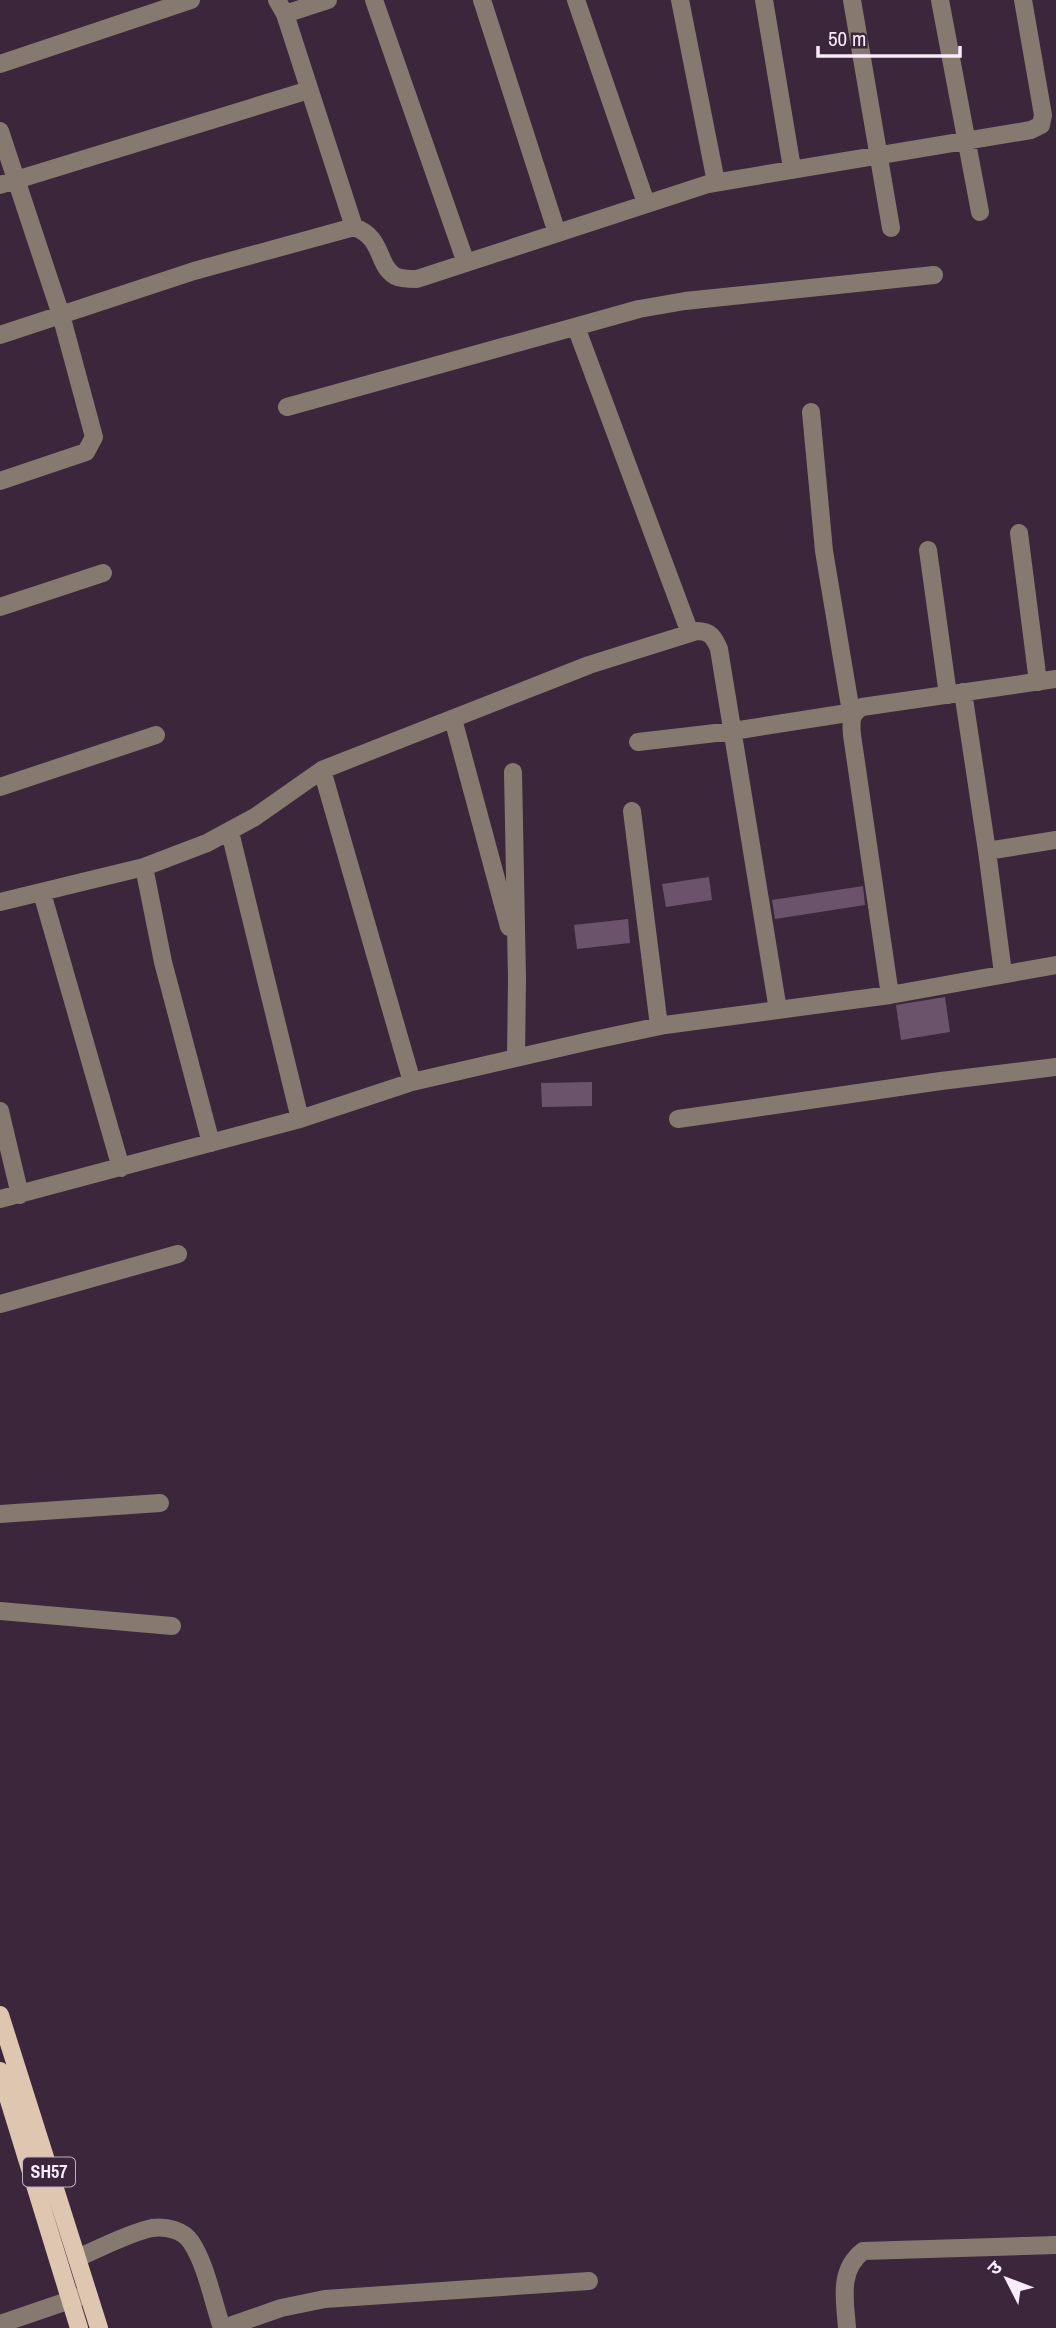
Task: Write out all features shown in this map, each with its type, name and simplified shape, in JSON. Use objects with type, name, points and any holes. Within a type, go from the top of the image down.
[{"type":"main road","name":"SH57","points":[[0,2015],[3,2038],[99,2328]]},
{"type":"main road","name":"SH57","points":[[0,2071],[79,2328]]},
{"type":"street","points":[[0,64],[191,0]]},
{"type":"street","points":[[328,0],[281,7],[354,227]]},
{"type":"street","points":[[374,0],[466,263]]},
{"type":"street","points":[[482,0],[557,233]]},
{"type":"street","points":[[576,0],[646,203]]},
{"type":"street","points":[[680,0],[716,182]]},
{"type":"street","points":[[764,0],[792,168]]},
{"type":"street","points":[[852,0],[891,228]]},
{"type":"street","points":[[940,0],[980,212]]},
{"type":"street","points":[[0,335],[194,271],[354,227],[366,232],[377,244],[388,269],[396,276],[417,279],[716,182],[1031,130],[1041,125],[1043,115],[1023,0]]},
{"type":"street","points":[[8,183],[309,90]]},
{"type":"street","points":[[0,131],[8,183],[61,315],[94,437],[86,452],[0,481]]},
{"type":"street","points":[[287,407],[639,309],[685,301],[934,275]]},
{"type":"street","points":[[576,327],[690,633]]},
{"type":"street","points":[[811,412],[824,551],[853,712],[852,735],[890,995]]},
{"type":"street","points":[[638,742],[733,731],[853,712],[862,707],[1047,681],[1019,533]]},
{"type":"street","points":[[928,550],[988,851],[1003,974]]},
{"type":"street","points":[[0,607],[103,573]]},
{"type":"street","points":[[0,902],[144,867],[230,832],[322,770],[589,665],[690,633],[705,631],[716,641],[778,1010]]},
{"type":"street","points":[[453,719],[517,957]]},
{"type":"street","points":[[0,787],[156,735]]},
{"type":"street","points":[[322,770],[412,1082]]},
{"type":"street","points":[[513,772],[516,1058]]},
{"type":"street","points":[[632,811],[659,1026]]},
{"type":"street","points":[[230,832],[300,1119]]},
{"type":"street","points":[[988,851],[1056,840]]},
{"type":"street","points":[[144,867],[163,962],[211,1143]]},
{"type":"street","points":[[42,893],[121,1168]]},
{"type":"street","points":[[0,1199],[300,1119],[412,1082],[659,1026],[890,995],[1056,965]]},
{"type":"street","points":[[678,1119],[967,1077],[1056,1067]]},
{"type":"street","points":[[0,1111],[20,1195]]},
{"type":"street","points":[[0,1304],[178,1254]]},
{"type":"street","points":[[0,1514],[160,1503]]},
{"type":"street","points":[[0,1611],[172,1626]]},
{"type":"street","points":[[77,2258],[152,2228],[168,2228],[181,2233],[190,2241],[199,2259],[223,2328],[281,2308],[325,2299],[589,2281]]},
{"type":"street","points":[[846,2328],[846,2273],[851,2260],[863,2251],[1056,2245]]},
{"type":"street","points":[[0,2324],[88,2294]]},
{"type":"building","points":[[709,877],[712,900],[666,907],[662,884]]},
{"type":"building","points":[[863,886],[865,905],[775,919],[772,900]]},
{"type":"building","points":[[628,919],[630,943],[577,949],[574,925]]},
{"type":"building","points":[[945,997],[950,1032],[901,1040],[896,1005]]},
{"type":"building","points":[[592,1082],[592,1106],[542,1107],[541,1083]]}]
